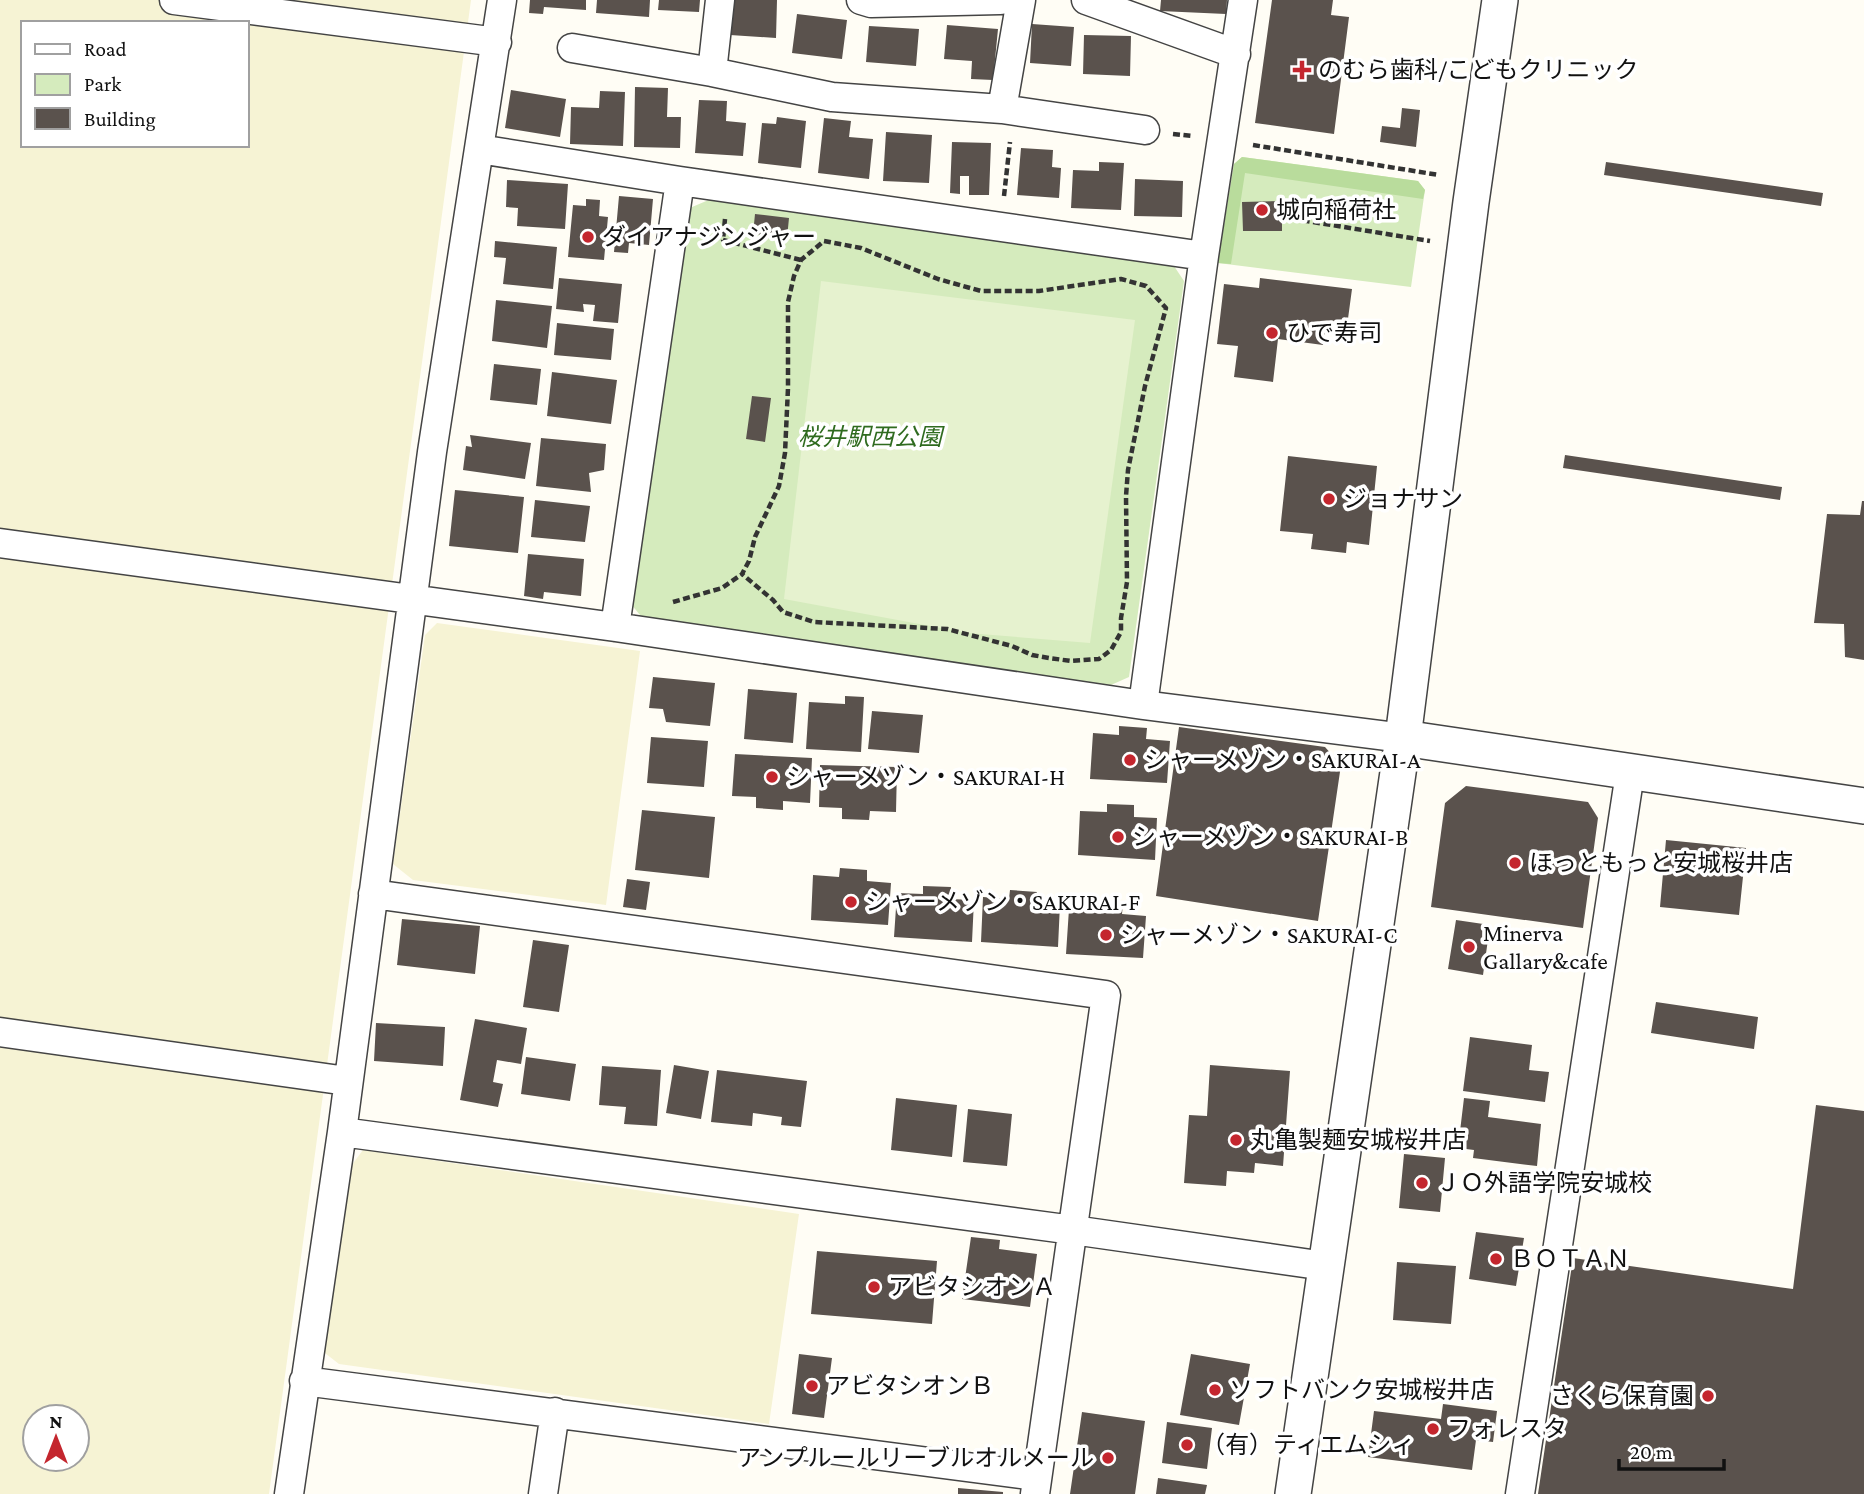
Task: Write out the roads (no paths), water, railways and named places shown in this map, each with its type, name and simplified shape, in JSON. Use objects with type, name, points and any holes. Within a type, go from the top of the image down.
[{"type":"street","points":[[174,0],[497,42]]},
{"type":"street","points":[[289,1494],[342,1132],[432,452],[502,0]]},
{"type":"street","points":[[712,72],[720,0]]},
{"type":"street","points":[[862,0],[871,3],[1000,0]]},
{"type":"street","points":[[1008,110],[1021,0]]},
{"type":"street","points":[[1086,0],[1236,54]]},
{"type":"street","points":[[1143,705],[1204,256],[1243,0]]},
{"type":"street","points":[[1293,1494],[1403,738],[1471,202],[1500,0]]},
{"type":"street","points":[[572,48],[712,72],[832,97],[1008,110],[1145,130]]},
{"type":"street","points":[[479,149],[680,181],[1204,256]]},
{"type":"street","points":[[615,627],[680,181]]},
{"type":"street","points":[[0,543],[615,627],[1143,705],[1403,738],[1864,806]]},
{"type":"street","points":[[1520,1494],[1630,773]]},
{"type":"street","points":[[304,1381],[555,1412],[1036,1485],[1073,1230],[1106,995],[373,894]]},
{"type":"street","points":[[0,1032],[347,1081]]},
{"type":"street","points":[[342,1132],[1325,1266]]},
{"type":"street","points":[[543,1494],[555,1412]]},
{"type":"place","name":"のむら歯科/こどもクリニック","points":[[1302,70]]},
{"type":"place","name":"城向稲荷社","points":[[1262,210]]},
{"type":"place","name":"ダイアナジンジャー","points":[[588,237]]},
{"type":"place","name":"ひで寿司","points":[[1272,333]]},
{"type":"place","name":"ジョナサン","points":[[1329,499]]},
{"type":"place","name":"シャーメゾン・SAKURAI-A","points":[[1130,760]]},
{"type":"place","name":"シャーメゾン・SAKURAI-H","points":[[772,777]]},
{"type":"place","name":"シャーメゾン・SAKURAI-B","points":[[1118,837]]},
{"type":"place","name":"ほっともっと安城桜井店","points":[[1515,863]]},
{"type":"place","name":"シャーメゾン・SAKURAI-F","points":[[851,902]]},
{"type":"place","name":"シャーメゾン・SAKURAI-C","points":[[1106,935]]},
{"type":"place","name":"Minerva Gallary&cafe","points":[[1469,947]]},
{"type":"place","name":"丸亀製麺安城桜井店","points":[[1236,1140]]},
{"type":"place","name":"ＪＯ外語学院安城校","points":[[1422,1183]]},
{"type":"place","name":"ＢＯＴＡＮ","points":[[1496,1259]]},
{"type":"place","name":"アビタシオンＡ","points":[[874,1287]]},
{"type":"place","name":"アビタシオンＢ","points":[[812,1386]]},
{"type":"place","name":"ソフトバンク安城桜井店","points":[[1215,1390]]},
{"type":"place","name":"さくら保育園","points":[[1708,1396]]},
{"type":"place","name":"フォレスタ","points":[[1433,1429]]},
{"type":"place","name":"（有）ティエムシィ","points":[[1187,1445]]},
{"type":"place","name":"アンプルールリーブルオルメール","points":[[1108,1458]]},
{"type":"park label","name":"桜井駅西公園","points":[[870,437]]}]
